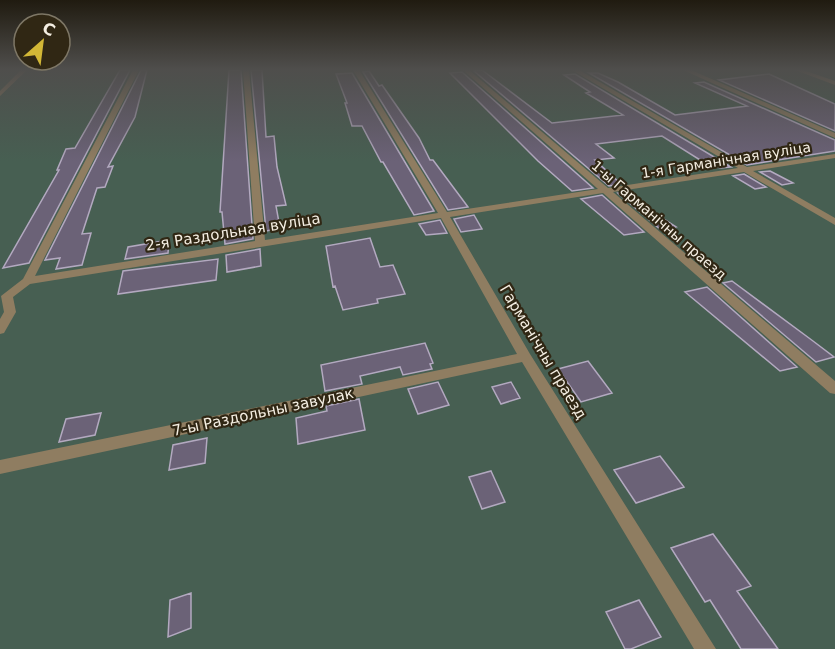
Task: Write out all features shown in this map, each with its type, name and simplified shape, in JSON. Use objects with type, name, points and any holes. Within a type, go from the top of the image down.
[{"type":"lane","points":[[0,330],[10,312],[3,297],[27,281],[120,100]]},
{"type":"lane","points":[[248,100],[260,242]]},
{"type":"lane","name":"Гарманічны праезд","points":[[374,100],[444,215],[525,357],[706,649]]},
{"type":"lane","name":"1-ы Гарманічны праезд","points":[[500,100],[835,389]]},
{"type":"lane","points":[[627,100],[835,222]]},
{"type":"lane","points":[[754,100],[835,136]]},
{"type":"lane","name":"1-я Гарманічная вуліца","points":[[444,215],[606,193],[835,156]]},
{"type":"lane","name":"2-я Раздольная вуліца","points":[[27,281],[260,242],[444,215]]},
{"type":"lane","name":"7-ы Раздольны завулак","points":[[0,467],[525,357]]},
{"type":"green space","points":[[0,100],[835,100],[835,649],[0,649]]},
{"type":"building","points":[[103,100],[114,100],[29,263],[3,268],[59,170],[57,170],[66,149],[75,148]]},
{"type":"building","points":[[126,100],[139,100],[135,117],[108,167],[113,166],[105,187],[97,188],[82,234],[91,233],[82,265],[56,269],[60,258],[45,260]]},
{"type":"building","points":[[227,100],[243,100],[253,239],[225,244],[222,212],[220,212]]},
{"type":"building","points":[[254,100],[264,100],[266,137],[274,136],[277,167],[286,205],[276,206],[280,228],[266,231]]},
{"type":"building","points":[[346,100],[368,100],[434,211],[414,215],[362,126],[352,126],[345,103],[347,103]]},
{"type":"building","points":[[380,100],[393,100],[419,138],[430,160],[433,160],[468,207],[448,210]]},
{"type":"building","points":[[477,100],[494,100],[593,188],[572,191],[538,161]]},
{"type":"building","points":[[508,100],[522,100],[552,123],[623,115],[598,100],[619,100],[731,167],[720,168],[708,165],[662,136],[596,144],[614,158],[595,160],[621,184],[609,186]]},
{"type":"building","points":[[636,100],[650,100],[675,115],[747,106],[734,100],[745,100],[835,140],[835,151],[747,165]]},
{"type":"building","points":[[765,100],[827,100],[835,104],[835,131]]},
{"type":"building","points":[[770,171],[793,183],[782,185],[760,172]]},
{"type":"building","points":[[744,174],[766,187],[755,189],[733,176]]},
{"type":"building","points":[[630,192],[645,207],[676,227],[661,230],[618,193]]},
{"type":"building","points":[[602,195],[644,232],[624,235],[581,199]]},
{"type":"building","points":[[474,215],[482,229],[461,232],[454,219]]},
{"type":"building","points":[[440,220],[447,233],[426,235],[419,224]]},
{"type":"building","points":[[370,238],[380,267],[393,265],[405,294],[377,299],[378,303],[343,310],[335,286],[333,287],[326,246]]},
{"type":"building","points":[[169,240],[168,253],[125,259],[128,247]]},
{"type":"building","points":[[260,249],[261,266],[227,272],[226,255]]},
{"type":"building","points":[[218,259],[216,280],[118,294],[123,271]]},
{"type":"building","points":[[732,281],[834,357],[816,362],[723,283]]},
{"type":"building","points":[[707,287],[797,367],[780,371],[685,292]]},
{"type":"building","points":[[425,343],[433,363],[430,364],[432,369],[403,375],[400,367],[360,376],[362,384],[325,391],[321,365]]},
{"type":"building","points":[[588,361],[612,393],[581,402],[558,369]]},
{"type":"building","points":[[438,382],[449,405],[418,414],[408,389]]},
{"type":"building","points":[[511,382],[520,398],[501,404],[492,387]]},
{"type":"building","points":[[359,399],[365,430],[298,444],[296,418],[327,411],[326,406]]},
{"type":"building","points":[[101,413],[95,435],[59,442],[66,419]]},
{"type":"building","points":[[207,438],[205,463],[169,470],[173,445]]},
{"type":"building","points":[[660,456],[684,487],[636,503],[614,470]]},
{"type":"building","points":[[491,471],[505,502],[482,509],[469,477]]},
{"type":"building","points":[[713,534],[751,586],[737,591],[778,649],[741,649],[710,600],[705,602],[671,548]]},
{"type":"building","points":[[191,593],[191,628],[168,637],[170,600]]},
{"type":"building","points":[[639,600],[661,637],[631,649],[625,649],[606,612]]}]
